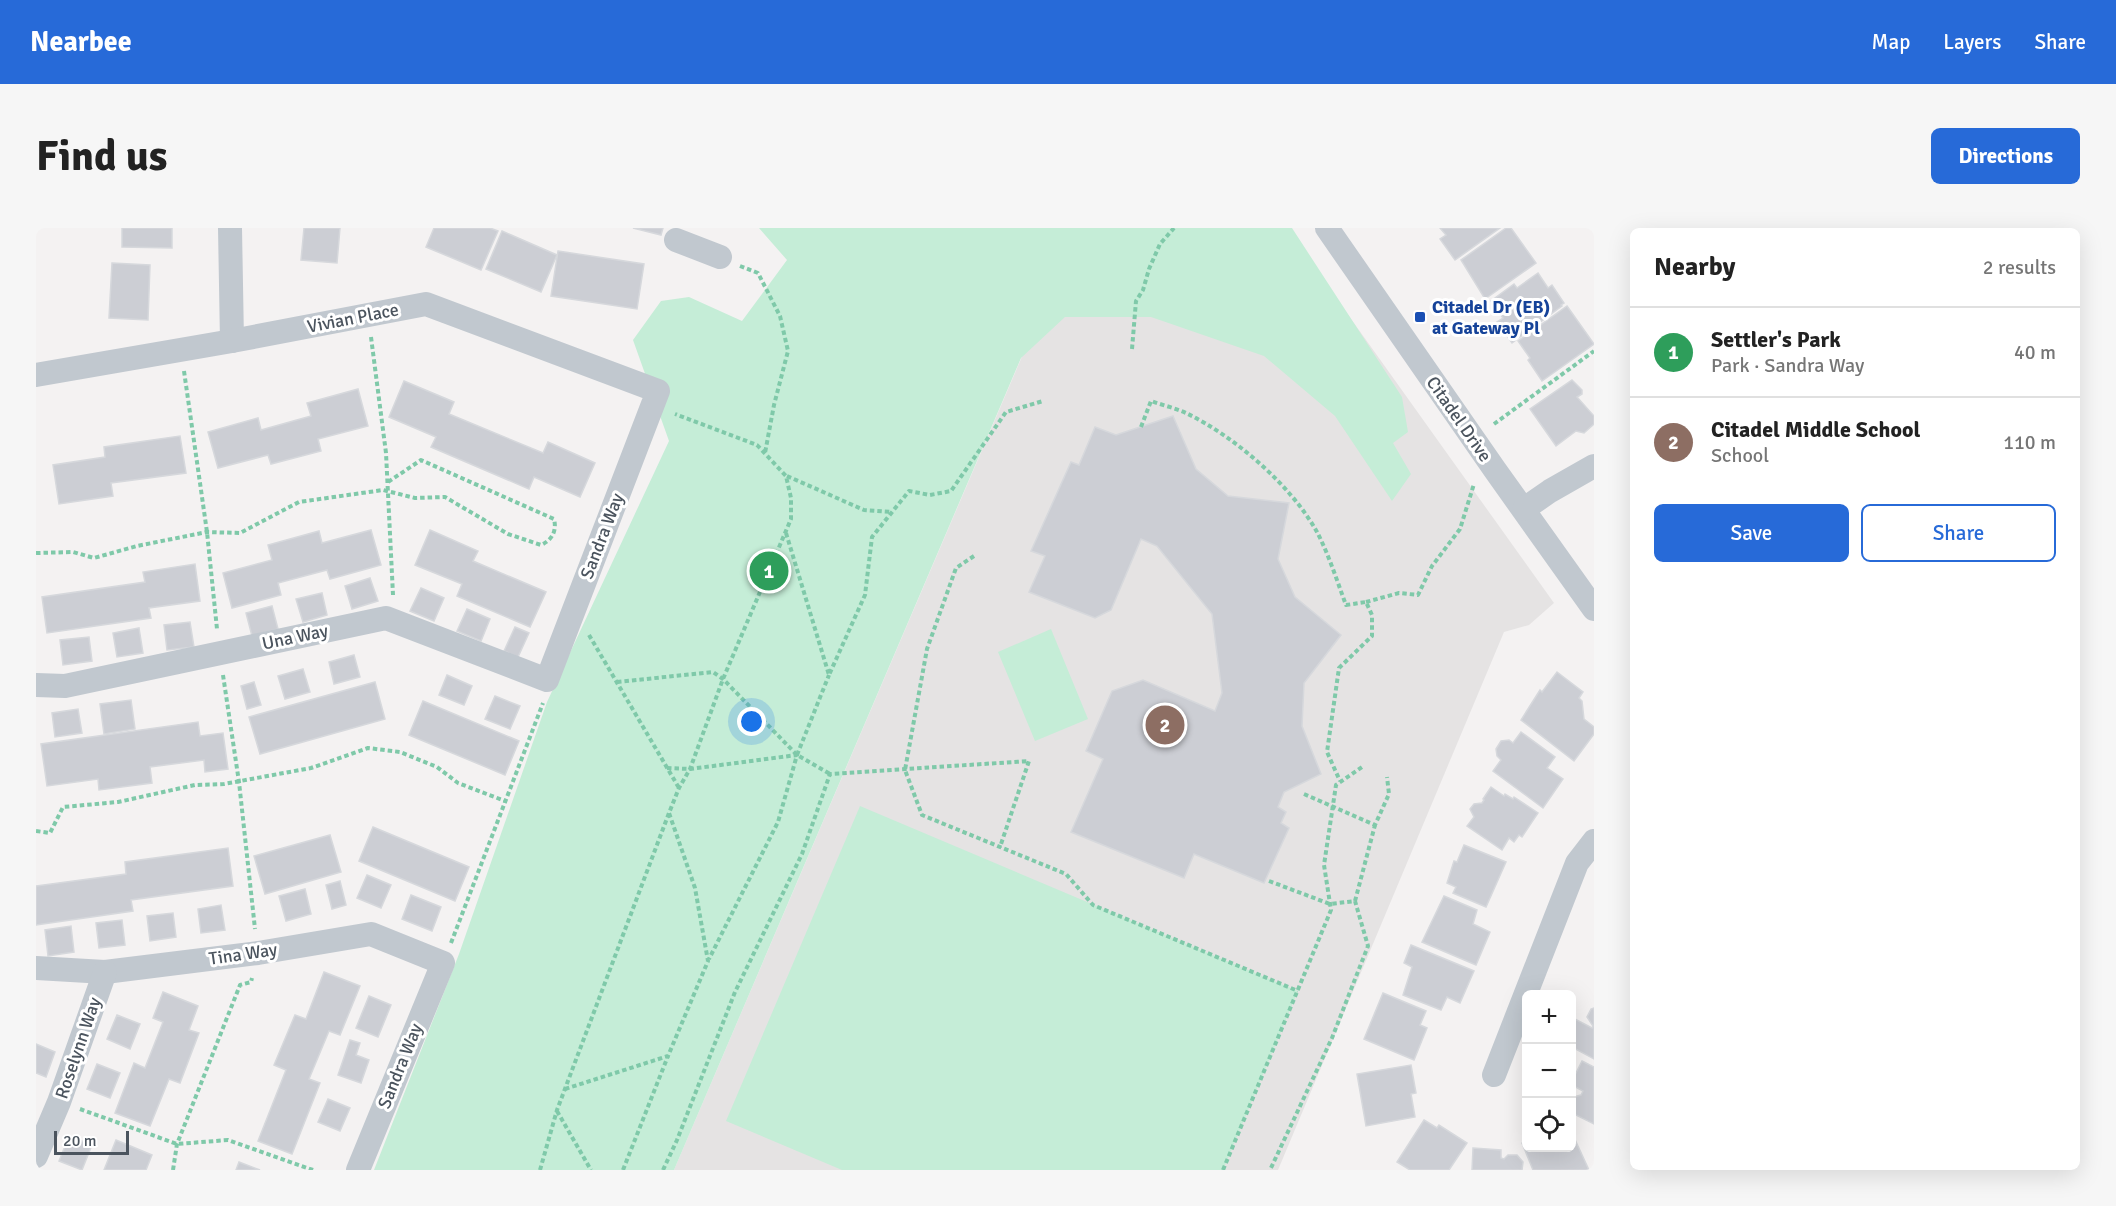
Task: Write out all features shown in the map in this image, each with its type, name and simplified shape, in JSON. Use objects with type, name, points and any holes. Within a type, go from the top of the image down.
[{"type":"street","points":[[230,228],[232,341]]},
{"type":"street","name":"Citadel Drive","points":[[1327,228],[1594,609]]},
{"type":"street","points":[[676,240],[720,257]]},
{"type":"street","name":"Vivian Place","points":[[36,375],[426,304],[655,399]]},
{"type":"street","name":"Sandra Way","points":[[547,680],[655,399]]},
{"type":"street","points":[[1524,509],[1594,466]]},
{"type":"street","points":[[386,618],[547,680]]},
{"type":"street","name":"Una Way","points":[[36,685],[65,686],[386,618]]},
{"type":"street","points":[[1494,1075],[1577,863],[1594,841]]},
{"type":"street","name":"Tina Way","points":[[36,968],[105,972],[258,953],[371,934],[443,963]]},
{"type":"street","name":"Sandra Way","points":[[358,1170],[443,963]]},
{"type":"street","name":"Roselynn Way","points":[[36,1156],[59,1102],[105,972]]},
{"type":"path","points":[[1132,349],[1136,301],[1143,290],[1149,268],[1160,244],[1174,228]]},
{"type":"path","points":[[720,257],[758,273],[780,316],[788,351],[774,405],[765,454]]},
{"type":"path","points":[[368,315],[388,482],[393,597],[386,618]]},
{"type":"path","points":[[1494,424],[1594,351]]},
{"type":"path","points":[[655,399],[757,445],[786,476],[864,510],[892,512]]},
{"type":"path","points":[[623,1170],[708,961],[778,822],[797,755],[829,675],[865,595],[872,537],[909,491],[930,495],[951,491],[1006,412],[1043,401]]},
{"type":"path","points":[[1141,427],[1151,401],[1183,411],[1208,424],[1240,447],[1293,495],[1317,532],[1346,605],[1399,593],[1418,595],[1432,566],[1460,529],[1474,483]]},
{"type":"path","points":[[36,553],[72,552],[94,558],[137,546],[207,532],[240,533],[299,502],[383,490],[415,498],[446,498],[508,534],[541,545],[548,542],[553,534],[554,519],[421,460],[388,482]]},
{"type":"path","points":[[540,1170],[557,1110],[669,813],[690,769],[723,679],[791,519],[791,498],[786,476]]},
{"type":"path","points":[[786,531],[829,675]]},
{"type":"path","points":[[974,556],[956,568],[927,649],[905,770],[922,815],[1066,874],[1093,905],[1298,991]]},
{"type":"path","points":[[1340,781],[1328,752],[1339,668],[1372,636],[1372,615],[1366,602]]},
{"type":"path","points":[[574,609],[679,788]]},
{"type":"path","points":[[617,682],[713,672],[723,679],[797,755],[830,774],[1029,761],[1000,847]]},
{"type":"path","points":[[443,963],[547,692],[547,680]]},
{"type":"path","points":[[36,831],[50,833],[63,807],[118,802],[195,785],[224,784],[311,768],[368,748],[400,752],[437,767],[458,783],[505,801]]},
{"type":"path","points":[[667,768],[690,769],[797,755]]},
{"type":"path","points":[[1223,1170],[1331,910],[1324,866],[1331,806],[1336,785],[1362,767]]},
{"type":"path","points":[[663,1170],[735,992],[802,854],[830,774]]},
{"type":"path","points":[[1270,1170],[1332,1038],[1368,946],[1355,901],[1375,825],[1389,794],[1387,777]]},
{"type":"path","points":[[1304,794],[1375,825]]},
{"type":"path","points":[[669,813],[695,888],[708,961]]},
{"type":"path","points":[[1269,881],[1330,904],[1355,901]]},
{"type":"path","points":[[173,1170],[177,1144],[240,985],[251,982],[258,953]]},
{"type":"path","points":[[565,1089],[668,1056]]},
{"type":"path","points":[[59,1102],[177,1144],[228,1140],[313,1170]]},
{"type":"path","points":[[557,1110],[591,1170]]},
{"type":"shaded area","points":[[1077,228],[1286,228],[1554,603],[1529,625],[1504,632],[1278,1170],[674,1170]]},
{"type":"green space","points":[[759,228],[1292,228],[1402,397],[1408,432],[1393,443],[1411,474],[1392,501],[1335,416],[1264,356],[1151,317],[1065,317],[1021,358],[674,1170],[374,1170],[459,954],[547,702],[669,441],[633,340],[661,301],[689,297],[742,321],[787,260]]},
{"type":"green space","points":[[1051,629],[1088,719],[1035,741],[998,652]]},
{"type":"green space","points":[[860,806],[1298,991],[1223,1170],[842,1170],[726,1121]]},
{"type":"building","points":[[122,228],[172,228],[172,248],[122,247]]},
{"type":"building","points":[[304,228],[340,228],[337,263],[301,260]]},
{"type":"building","points":[[434,228],[490,228],[498,231],[481,270],[426,247]]},
{"type":"building","points":[[633,228],[663,228],[661,235]]},
{"type":"building","points":[[1440,228],[1500,228],[1455,260],[1440,239],[1446,235]]},
{"type":"building","points":[[1506,228],[1511,228],[1536,263],[1485,299],[1461,260]]},
{"type":"building","points":[[502,231],[557,255],[541,292],[486,269]]},
{"type":"building","points":[[558,251],[644,264],[637,309],[551,296]]},
{"type":"building","points":[[112,263],[150,265],[148,320],[109,318]]},
{"type":"building","points":[[1538,273],[1548,288],[1552,285],[1564,303],[1512,343],[1497,322],[1503,318],[1491,301],[1514,284],[1517,288]]},
{"type":"building","points":[[1567,306],[1594,344],[1542,381],[1518,341]]},
{"type":"building","points":[[1572,380],[1582,390],[1582,394],[1577,397],[1594,416],[1594,424],[1584,433],[1576,431],[1556,446],[1530,409]]},
{"type":"building","points":[[404,381],[454,402],[449,414],[543,453],[548,442],[595,463],[580,497],[534,477],[529,489],[431,447],[436,437],[389,417]]},
{"type":"building","points":[[358,389],[368,426],[318,439],[321,451],[271,464],[268,455],[218,468],[208,432],[258,418],[261,430],[311,416],[307,403]]},
{"type":"building","points":[[1173,416],[1196,469],[1228,496],[1289,503],[1278,559],[1295,597],[1341,635],[1304,683],[1302,726],[1321,774],[1284,792],[1278,807],[1286,812],[1281,823],[1289,828],[1264,883],[1194,854],[1184,878],[1071,832],[1103,759],[1086,751],[1112,691],[1143,680],[1215,711],[1222,693],[1212,614],[1157,546],[1141,539],[1111,610],[1095,618],[1029,592],[1045,556],[1031,551],[1071,462],[1079,465],[1095,427],[1116,435]]},
{"type":"building","points":[[180,436],[186,473],[111,483],[113,496],[59,504],[53,465],[105,457],[104,447]]},
{"type":"building","points":[[371,530],[381,565],[330,579],[327,570],[278,583],[281,595],[232,608],[223,573],[272,560],[268,545],[319,531],[322,543]]},
{"type":"building","points":[[430,530],[478,551],[473,561],[546,592],[530,627],[457,596],[462,584],[415,565]]},
{"type":"building","points":[[195,564],[200,601],[149,608],[151,618],[47,633],[42,597],[145,582],[143,572]]},
{"type":"building","points":[[370,578],[378,601],[352,609],[345,586]]},
{"type":"building","points":[[421,588],[444,598],[434,621],[410,611]]},
{"type":"building","points":[[322,593],[327,615],[303,622],[296,599]]},
{"type":"building","points":[[272,606],[278,629],[252,636],[246,613]]},
{"type":"building","points":[[467,609],[490,619],[481,641],[457,631]]},
{"type":"building","points":[[190,622],[194,647],[167,650],[164,625]]},
{"type":"building","points":[[515,627],[529,633],[518,657],[504,651]]},
{"type":"building","points":[[139,628],[143,653],[117,657],[113,633]]},
{"type":"building","points":[[89,637],[92,661],[63,665],[60,640]]},
{"type":"building","points":[[354,655],[360,677],[334,684],[329,662]]},
{"type":"building","points":[[303,669],[310,692],[285,699],[278,676]]},
{"type":"building","points":[[1557,672],[1583,692],[1579,698],[1582,701],[1584,719],[1594,727],[1594,734],[1574,761],[1521,720],[1540,690],[1542,692]]},
{"type":"building","points":[[447,675],[472,686],[464,705],[439,695]]},
{"type":"building","points":[[254,682],[261,705],[247,709],[241,686]]},
{"type":"building","points":[[375,682],[385,719],[260,754],[249,717]]},
{"type":"building","points":[[495,696],[520,706],[510,729],[485,719]]},
{"type":"building","points":[[131,700],[135,729],[104,734],[100,704]]},
{"type":"building","points":[[423,701],[519,741],[505,775],[409,735]]},
{"type":"building","points":[[78,709],[82,733],[55,737],[52,713]]},
{"type":"building","points":[[198,722],[200,736],[223,733],[228,769],[205,772],[204,760],[150,767],[152,783],[99,790],[98,779],[47,786],[41,744]]},
{"type":"building","points":[[1521,732],[1555,757],[1547,768],[1563,779],[1543,808],[1493,771],[1501,760],[1497,756],[1496,749],[1501,741],[1509,740],[1513,743]]},
{"type":"building","points":[[1491,787],[1504,796],[1505,794],[1513,799],[1514,797],[1538,813],[1522,837],[1519,835],[1514,842],[1509,838],[1502,850],[1467,826],[1474,817],[1470,809],[1474,804],[1482,803]]},
{"type":"building","points":[[373,827],[469,867],[455,901],[359,861]]},
{"type":"building","points":[[330,835],[341,872],[265,894],[254,856]]},
{"type":"building","points":[[1464,845],[1506,862],[1486,907],[1453,893],[1456,887],[1447,883],[1454,861],[1457,862]]},
{"type":"building","points":[[228,848],[233,886],[131,900],[133,911],[36,925],[36,886],[126,874],[125,862]]},
{"type":"building","points":[[367,875],[391,885],[381,908],[357,898]]},
{"type":"building","points":[[340,881],[346,905],[332,909],[326,885]]},
{"type":"building","points":[[305,889],[311,914],[286,921],[279,896]]},
{"type":"building","points":[[411,895],[441,907],[432,931],[402,919]]},
{"type":"building","points":[[1444,896],[1477,910],[1473,924],[1490,932],[1476,965],[1422,942]]},
{"type":"building","points":[[221,905],[225,930],[201,933],[198,909]]},
{"type":"building","points":[[173,913],[176,937],[150,941],[147,916]]},
{"type":"building","points":[[122,920],[125,945],[99,948],[96,923]]},
{"type":"building","points":[[71,926],[74,952],[48,956],[45,930]]},
{"type":"building","points":[[1411,945],[1474,971],[1460,1003],[1447,997],[1441,1010],[1403,995],[1412,967],[1404,963]]},
{"type":"building","points":[[324,972],[360,986],[340,1035],[329,1031],[309,1079],[320,1083],[292,1154],[258,1141],[286,1070],[274,1065],[295,1015],[306,1019]]},
{"type":"building","points":[[163,992],[198,1006],[189,1030],[199,1033],[180,1083],[169,1079],[150,1126],[115,1113],[134,1063],[145,1068],[163,1022],[153,1018]]},
{"type":"building","points":[[1383,993],[1426,1011],[1420,1025],[1427,1028],[1414,1060],[1364,1039]]},
{"type":"building","points":[[369,996],[391,1005],[378,1037],[356,1028]]},
{"type":"building","points":[[1594,1008],[1594,1059],[1576,1049],[1576,1020],[1592,1028],[1587,1017]]},
{"type":"building","points":[[117,1015],[140,1024],[130,1049],[107,1039]]},
{"type":"building","points":[[350,1040],[360,1043],[356,1055],[369,1060],[361,1083],[338,1075]]},
{"type":"building","points":[[36,1044],[55,1052],[46,1077],[36,1073]]},
{"type":"building","points":[[1582,1061],[1594,1067],[1594,1124],[1576,1115],[1576,1096],[1581,1095],[1583,1091],[1576,1087],[1576,1073]]},
{"type":"building","points":[[97,1064],[120,1073],[110,1098],[87,1089]]},
{"type":"building","points":[[1411,1065],[1416,1093],[1411,1094],[1415,1117],[1366,1126],[1357,1074]]},
{"type":"building","points":[[328,1099],[350,1108],[340,1131],[318,1122]]},
{"type":"building","points":[[1424,1120],[1437,1128],[1439,1125],[1467,1143],[1449,1170],[1410,1170],[1397,1162]]},
{"type":"building","points":[[69,1136],[92,1145],[82,1170],[59,1161]]},
{"type":"building","points":[[116,1140],[152,1155],[146,1170],[104,1170]]},
{"type":"building","points":[[1576,1142],[1589,1170],[1533,1170],[1526,1152],[1576,1152]]},
{"type":"building","points":[[1473,1148],[1501,1150],[1501,1158],[1504,1159],[1508,1155],[1517,1155],[1523,1162],[1522,1170],[1472,1170]]},
{"type":"building","points":[[239,1162],[260,1170],[236,1170]]},
{"type":"place","name":"Citadel Dr (EB) at Gateway Pl","points":[[1420,317]]},
{"type":"place","name":"Settler's Park","points":[[769,571]]},
{"type":"place","name":"Citadel Middle School","points":[[1165,725]]}]
